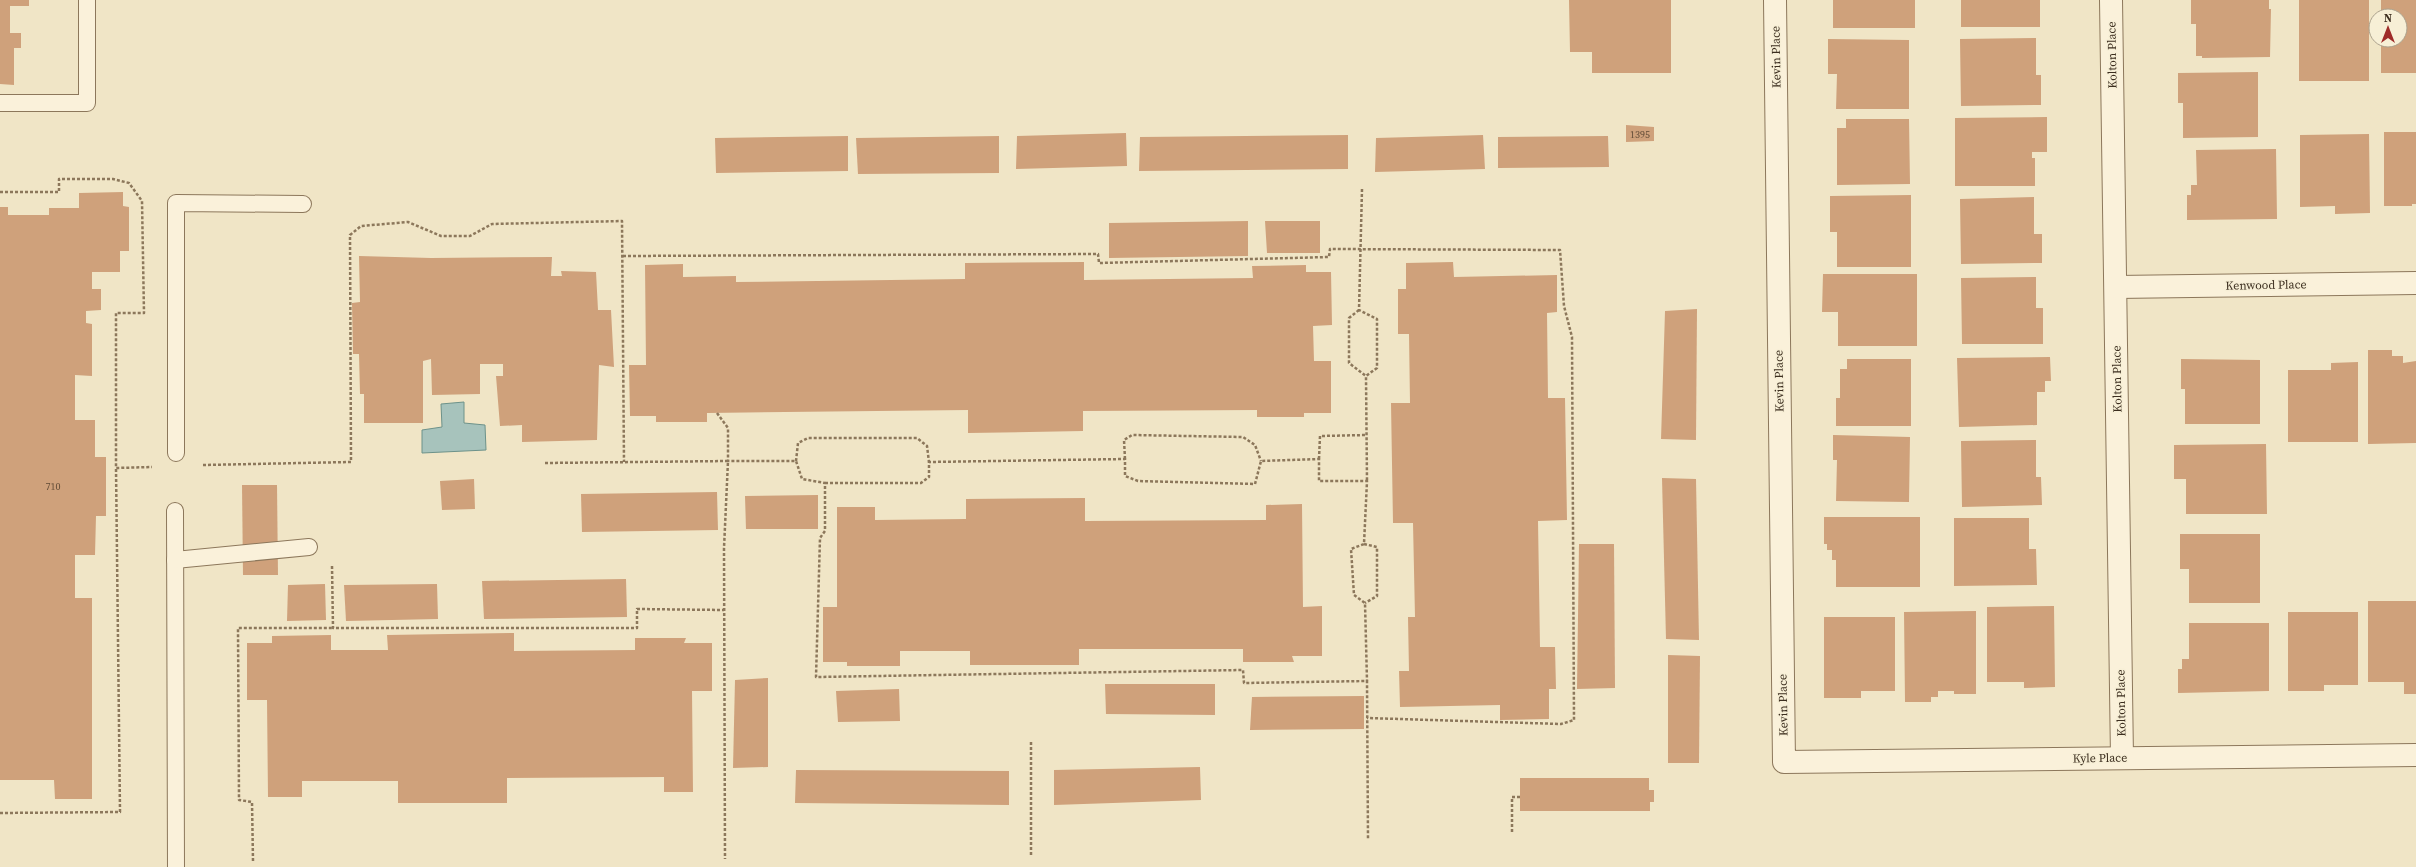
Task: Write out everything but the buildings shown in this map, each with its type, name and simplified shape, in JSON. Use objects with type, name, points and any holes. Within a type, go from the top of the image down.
[{"type":"street","name":"Kevin Place","points":[[1775,0],[1784,762]]},
{"type":"street","name":"Kolton Place","points":[[2111,0],[2122,758]]},
{"type":"street","name":"Kenwood Place","points":[[2116,287],[2416,283]]},
{"type":"street","name":"Kyle Place","points":[[1784,762],[2416,755]]},
{"type":"lane","points":[[0,103],[87,103],[87,0]]},
{"type":"lane","points":[[176,453],[176,202],[303,204]]},
{"type":"lane","points":[[175,511],[176,867]]},
{"type":"lane","points":[[175,560],[309,547]]},
{"type":"path","points":[[0,192],[58,192],[58,179],[113,178],[130,183],[142,201],[144,313],[116,313],[116,468],[120,812],[0,813]]},
{"type":"path","points":[[1359,310],[1362,189]]},
{"type":"path","points":[[199,465],[351,462],[350,235],[361,226],[408,222],[441,236],[470,236],[492,224],[622,221],[624,462]]},
{"type":"path","points":[[623,256],[1098,254],[1098,263],[1329,257],[1330,248],[1360,250],[1560,250],[1564,306],[1572,337],[1574,720],[1561,724],[1367,718]]},
{"type":"path","points":[[1359,310],[1377,319],[1377,368],[1366,376]]},
{"type":"path","points":[[1359,310],[1349,318],[1349,363],[1366,376]]},
{"type":"path","points":[[1364,544],[1367,481],[1366,376]]},
{"type":"path","points":[[717,413],[728,428],[724,548],[725,859]]},
{"type":"path","points":[[1132,435],[1140,435],[1243,436],[1255,445],[1261,460],[1255,484],[1138,481],[1125,476],[1125,459],[1124,440],[1132,435]]},
{"type":"path","points":[[1366,435],[1320,436],[1319,481],[1367,481]]},
{"type":"path","points":[[808,438],[917,438],[928,446],[928,462],[928,477],[921,483],[825,483],[802,479],[796,460],[798,443],[808,438]]},
{"type":"path","points":[[928,462],[1125,459]]},
{"type":"path","points":[[1261,460],[1319,459]]},
{"type":"path","points":[[545,463],[796,460]]},
{"type":"path","points":[[116,468],[154,466]]},
{"type":"path","points":[[825,483],[825,531],[820,538],[816,677],[1242,670],[1244,683],[1367,681]]},
{"type":"path","points":[[1364,544],[1377,547],[1377,596],[1365,603],[1354,595],[1351,549],[1364,544]]},
{"type":"path","points":[[332,562],[333,628]]},
{"type":"path","points":[[1365,603],[1368,839]]},
{"type":"path","points":[[252,860],[252,802],[239,800],[238,628],[637,628],[637,609],[724,610]]},
{"type":"path","points":[[1031,742],[1031,855]]},
{"type":"path","points":[[1512,832],[1512,797],[1520,797]]},
{"type":"water","points":[[464,402],[464,423],[485,425],[486,450],[422,453],[422,430],[442,427],[441,404]]}]
